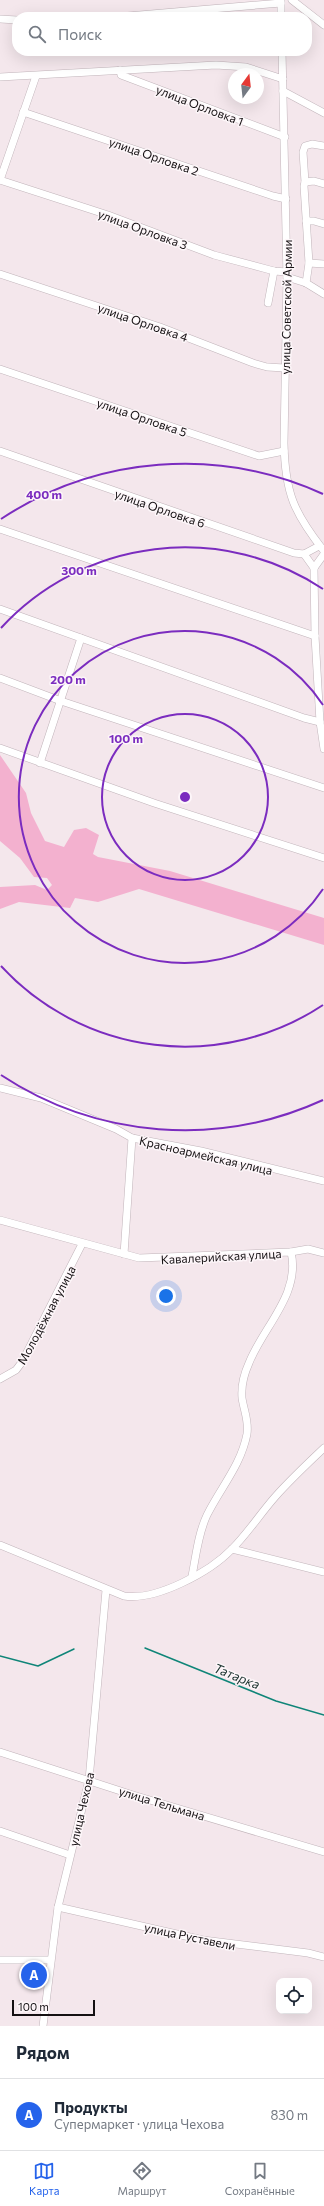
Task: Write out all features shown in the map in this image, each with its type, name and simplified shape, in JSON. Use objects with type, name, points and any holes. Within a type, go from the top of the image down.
[{"type":"street","points":[[292,0],[307,12]]},
{"type":"street","points":[[171,12],[281,2]]},
{"type":"street","points":[[312,16],[324,25]]},
{"type":"street","points":[[0,19],[12,20]]},
{"type":"street","name":"улица Советской Армии","points":[[282,56],[287,274],[284,451],[287,486],[290,498],[302,523],[322,550]]},
{"type":"street","points":[[0,77],[216,64],[246,67],[283,79]]},
{"type":"street","name":"улица Орловка 1","points":[[120,70],[121,75],[285,137]]},
{"type":"street","points":[[0,180],[36,76]]},
{"type":"street","points":[[283,91],[324,113]]},
{"type":"street","name":"улица Орловка 2","points":[[23,112],[273,196],[286,199]]},
{"type":"street","points":[[306,282],[309,263],[303,152],[305,146],[312,144],[324,146]]},
{"type":"street","name":"улица Орловка 3","points":[[0,180],[108,215],[214,255],[287,274],[306,282],[324,294]]},
{"type":"street","points":[[305,182],[314,181],[324,184]]},
{"type":"street","points":[[306,222],[324,224]]},
{"type":"street","points":[[309,263],[324,264]]},
{"type":"street","points":[[268,303],[274,271]]},
{"type":"street","name":"улица Орловка 4","points":[[0,274],[160,327],[253,363],[267,367],[285,368]]},
{"type":"street","name":"улица Орловка 5","points":[[0,369],[259,456],[284,451]]},
{"type":"street","name":"улица Орловка 6","points":[[0,451],[294,553],[304,554]]},
{"type":"street","points":[[0,528],[315,636]]},
{"type":"street","points":[[314,568],[304,554],[322,550]]},
{"type":"street","points":[[322,550],[314,568],[315,636],[320,722],[324,749]]},
{"type":"street","points":[[0,609],[304,718],[320,722]]},
{"type":"street","points":[[40,763],[81,638]]},
{"type":"street","points":[[0,678],[61,701],[324,788]]},
{"type":"street","points":[[0,748],[154,803],[324,858]]},
{"type":"street","name":"Красноармейская улица","points":[[0,1088],[42,1098],[116,1129],[132,1138],[201,1151],[324,1181]]},
{"type":"street","points":[[124,1254],[132,1138]]},
{"type":"street","name":"Кавалерийская улица","points":[[0,1220],[82,1244],[153,1259],[291,1252],[293,1261],[292,1273],[283,1302],[261,1338],[245,1374],[242,1398],[248,1418],[247,1434],[240,1458],[232,1476],[207,1515],[200,1533],[192,1576]]},
{"type":"street","name":"Молодёжная улица","points":[[0,1379],[16,1370],[22,1362],[82,1244]]},
{"type":"street","points":[[291,1252],[308,1249],[324,1253]]},
{"type":"street","points":[[0,1545],[106,1590],[137,1598],[156,1592],[215,1564],[232,1549],[274,1498],[324,1448]]},
{"type":"street","points":[[232,1549],[324,1572]]},
{"type":"street","name":"улица Чехова","points":[[43,2026],[50,1960],[58,1907],[89,1780],[106,1590]]},
{"type":"street","name":"улица Тельмана","points":[[0,1752],[133,1795],[324,1852]]},
{"type":"street","points":[[0,1831],[70,1855]]},
{"type":"street","name":"улица Руставели","points":[[58,1907],[203,1940],[308,1953],[324,1957]]},
{"type":"street","points":[[0,1960],[50,1960]]},
{"type":"shaded area","points":[[0,755],[26,793],[31,813],[45,841],[64,847],[74,830],[86,828],[99,835],[93,854],[98,857],[170,871],[324,918],[324,945],[139,889],[98,902],[75,898],[70,908],[19,902],[0,909],[0,887],[35,885],[47,890],[52,885],[47,878],[34,877],[20,858],[0,841]]},
{"type":"waterway","name":"Татарка","points":[[145,1648],[276,1701],[324,1715]]},
{"type":"waterway","name":"Татарка","points":[[0,1656],[38,1666],[74,1649]]},
{"type":"place","name":"Продукты","points":[[34,1975]]}]
